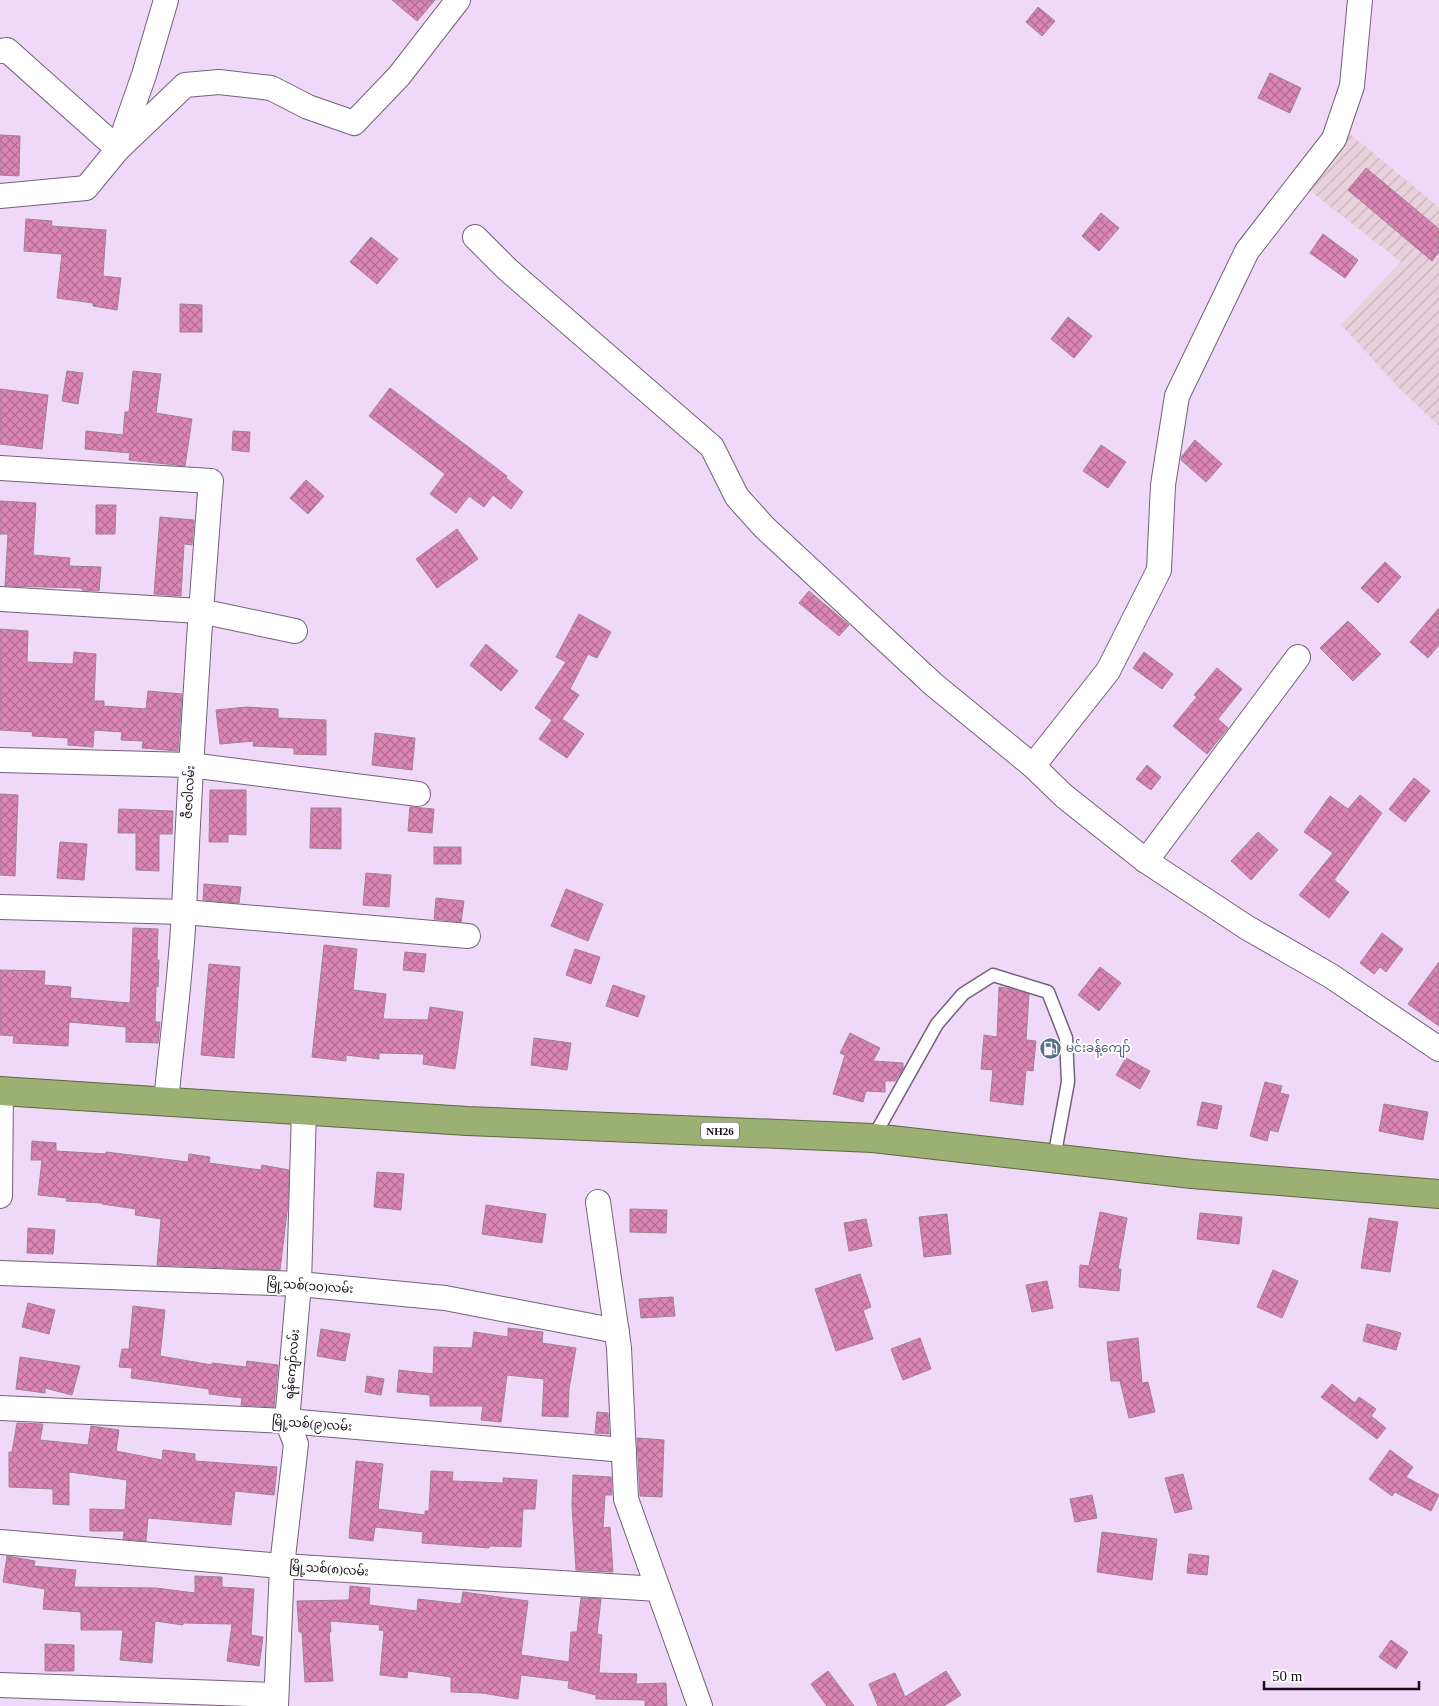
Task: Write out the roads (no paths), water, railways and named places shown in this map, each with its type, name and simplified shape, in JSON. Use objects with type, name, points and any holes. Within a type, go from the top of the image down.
[{"type":"highway","name":"NH26","points":[[1,1091],[477,1121],[873,1138],[1192,1174],[1439,1194]]},
{"type":"street","points":[[118,149],[144,75],[166,0]]},
{"type":"street","points":[[0,196],[86,188],[118,149],[185,85],[219,82],[271,88],[308,107],[354,123],[399,76],[458,0]]},
{"type":"street","points":[[1033,766],[1108,671],[1159,570],[1163,484],[1177,396],[1247,251],[1334,139],[1352,86],[1360,0]]},
{"type":"street","points":[[0,50],[7,50],[118,149]]},
{"type":"street","points":[[475,237],[507,269],[712,447],[737,497],[764,527],[933,684],[1033,766],[1064,796],[1146,860],[1246,927],[1331,976],[1439,1049]]},
{"type":"street","name":"ဇီဇဝါလမ်း","points":[[0,468],[211,481],[190,765],[184,912],[166,1102]]},
{"type":"street","points":[[0,599],[200,611],[295,631]]},
{"type":"street","points":[[1146,860],[1298,657]]},
{"type":"street","points":[[0,760],[190,765],[418,794]]},
{"type":"street","points":[[0,907],[184,912],[468,936]]},
{"type":"street","points":[[0,1196],[1,1091]]},
{"type":"street","name":"ရန်ကျော်လမ်း","points":[[276,1700],[282,1566],[296,1444],[287,1421],[299,1284],[304,1110]]},
{"type":"street","points":[[598,1202],[619,1348],[626,1499],[700,1706]]},
{"type":"street","name":"မြို့သစ်(၁၀)လမ်း","points":[[0,1273],[299,1284],[445,1298],[617,1331]]},
{"type":"street","name":"မြို့သစ်(၉)လမ်း","points":[[0,1408],[287,1421],[624,1450]]},
{"type":"street","name":"မြို့သစ်(၈)လမ်း","points":[[0,1542],[282,1566],[658,1589]]},
{"type":"street","points":[[0,1685],[276,1700]]},
{"type":"lane","points":[[873,1138],[937,1024],[963,994],[993,975],[1048,992],[1066,1038],[1068,1082],[1054,1158]]},
{"type":"place","name":"မင်းခန့်ကျော်","points":[[1050,1048]]}]
